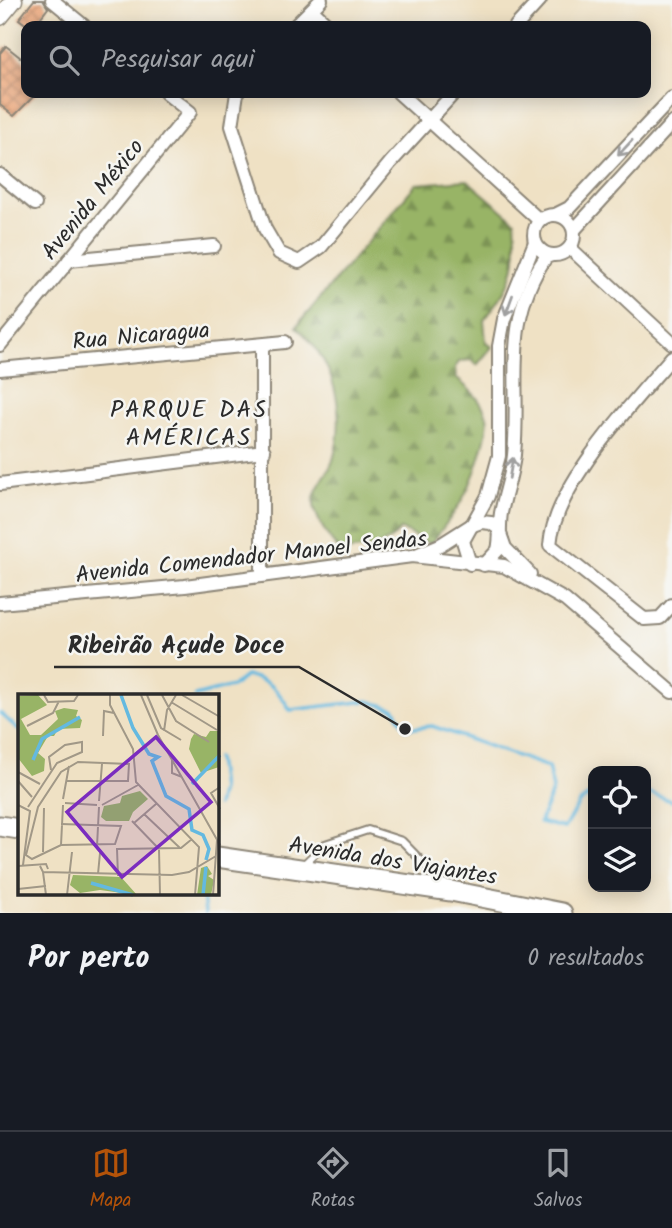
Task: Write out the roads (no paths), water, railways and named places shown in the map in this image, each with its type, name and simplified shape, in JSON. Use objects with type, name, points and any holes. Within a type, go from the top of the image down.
[{"type":"main road","points":[[0,826],[18,829]]},
{"type":"main road","name":"Avenida dos Viajantes","points":[[219,857],[451,891],[562,913]]},
{"type":"street","points":[[0,17],[14,0]]},
{"type":"street","points":[[52,0],[79,21]]},
{"type":"street","points":[[521,21],[540,0]]},
{"type":"street","points":[[300,21],[317,5],[327,21]]},
{"type":"street","name":"Avenida México","points":[[0,345],[190,112],[172,98]]},
{"type":"street","points":[[236,98],[232,126],[265,229],[279,253],[299,262],[321,247],[449,98]]},
{"type":"street","points":[[404,98],[539,220]]},
{"type":"street","points":[[570,248],[545,257],[522,308],[514,344],[514,456],[500,517],[501,535],[498,550],[477,564],[463,541],[488,496],[499,456],[499,346],[504,319],[535,242],[534,230],[539,220],[569,208],[672,98]]},
{"type":"street","points":[[570,248],[574,230],[672,123]]},
{"type":"street","points":[[0,175],[35,204]]},
{"type":"street","points":[[557,214],[568,219],[574,230]]},
{"type":"street","points":[[535,242],[541,251],[552,255]]},
{"type":"street","points":[[69,260],[214,246]]},
{"type":"street","points":[[570,248],[672,343]]},
{"type":"street","name":"Rua Nicaragua","points":[[0,369],[285,342]]},
{"type":"street","points":[[262,346],[262,576]]},
{"type":"street","points":[[672,357],[609,430],[571,488],[551,525],[550,545],[645,620],[660,618],[672,605]]},
{"type":"street","points":[[0,484],[264,450]]},
{"type":"street","points":[[412,556],[440,545],[470,526],[481,522],[491,523],[498,528],[505,548],[537,582]]},
{"type":"street","name":"Avenida Comendador Manoel Sendas","points":[[0,603],[262,576],[412,556],[504,566],[565,600],[672,692]]},
{"type":"lane","points":[[299,869],[325,844],[368,830],[402,841],[451,891]]},
{"type":"waterway","points":[[203,694],[233,686],[246,676],[261,680],[272,687],[290,710],[368,701],[395,709],[405,729],[432,726],[548,767],[553,789],[540,822],[564,828],[579,803],[588,797]]},
{"type":"waterway","points":[[0,713],[18,729]]},
{"type":"waterway","points":[[219,774],[219,798]]},
{"type":"waterway","points":[[651,794],[672,801]]},
{"type":"waterway","points":[[203,896],[205,913]]},
{"type":"place","name":"Ribeirão Açude Doce","points":[[405,729]]},
{"type":"district","name":"PARQUE DAS AMÉRICAS","points":[[189,423]]}]
